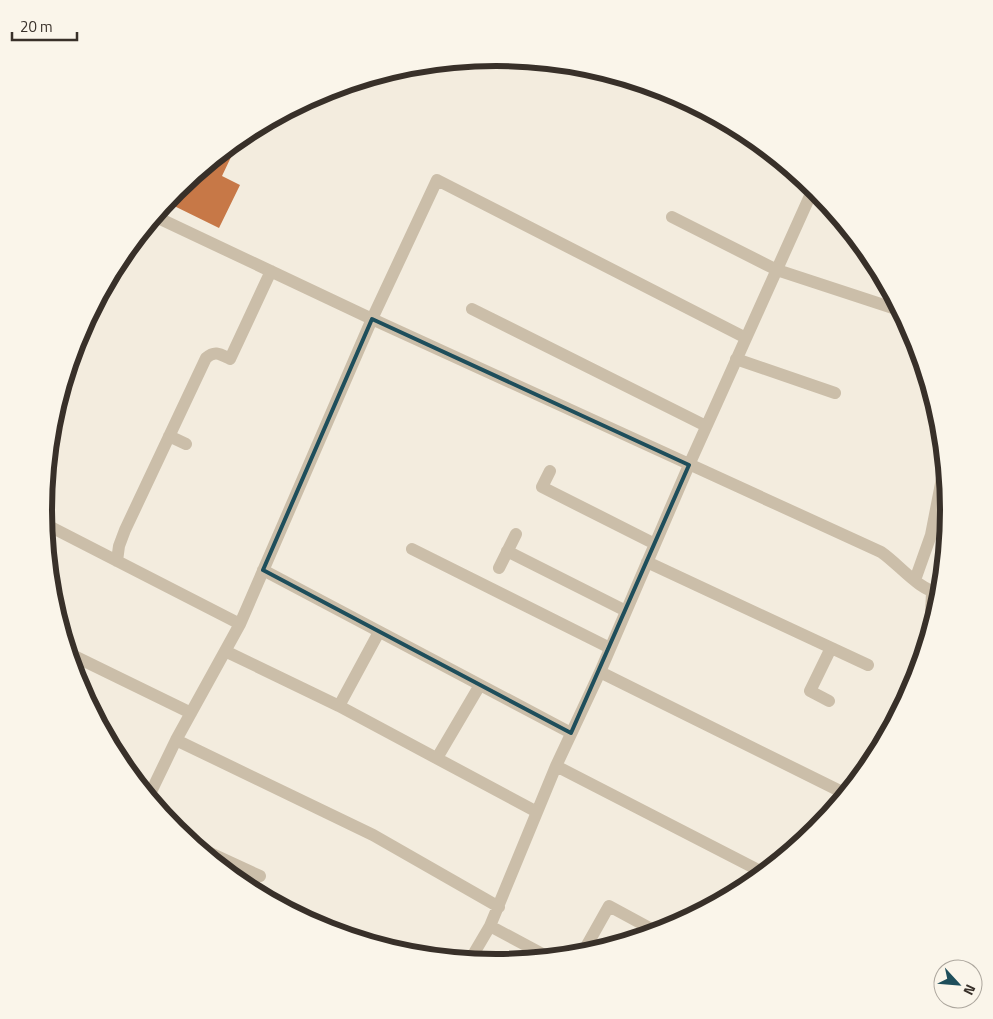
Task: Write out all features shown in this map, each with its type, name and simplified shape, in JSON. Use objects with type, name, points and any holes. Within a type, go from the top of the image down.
[{"type":"street","points":[[152,789],[176,740],[240,624],[372,319],[437,180],[746,338]]},
{"type":"street","points":[[474,953],[499,907],[556,766],[600,672],[706,426],[810,196]]},
{"type":"street","points":[[672,217],[777,270],[893,309]]},
{"type":"street","points":[[161,219],[372,319],[881,552],[915,580],[933,591]]},
{"type":"street","points":[[117,561],[119,546],[125,530],[206,358],[211,354],[217,353],[230,359],[271,271]]},
{"type":"street","points":[[472,309],[706,426]]},
{"type":"street","points":[[736,360],[835,393]]},
{"type":"street","points":[[169,436],[186,444]]},
{"type":"street","points":[[550,470],[542,487],[655,544]]},
{"type":"street","points":[[915,580],[931,535],[940,489]]},
{"type":"street","points":[[53,528],[240,624]]},
{"type":"street","points":[[499,568],[516,534]]},
{"type":"street","points":[[412,549],[610,648]]},
{"type":"street","points":[[507,551],[626,611]]},
{"type":"street","points":[[647,562],[868,665]]},
{"type":"street","points":[[263,570],[571,733]]},
{"type":"street","points":[[340,706],[379,632]]},
{"type":"street","points":[[829,701],[810,691],[831,648]]},
{"type":"street","points":[[225,651],[340,706],[537,812]]},
{"type":"street","points":[[78,658],[191,714]]},
{"type":"street","points":[[600,672],[840,791]]},
{"type":"street","points":[[437,758],[480,685]]},
{"type":"street","points":[[176,740],[373,835],[499,907]]},
{"type":"street","points":[[556,766],[757,869]]},
{"type":"street","points":[[222,858],[260,876]]},
{"type":"street","points":[[588,944],[609,906],[647,927]]},
{"type":"street","points":[[490,926],[538,952]]},
{"type":"highlighted area","points":[[372,319],[689,465],[571,733],[263,570]]},
{"type":"building","points":[[234,152],[222,176],[240,185],[219,228],[174,206],[204,176]]}]
